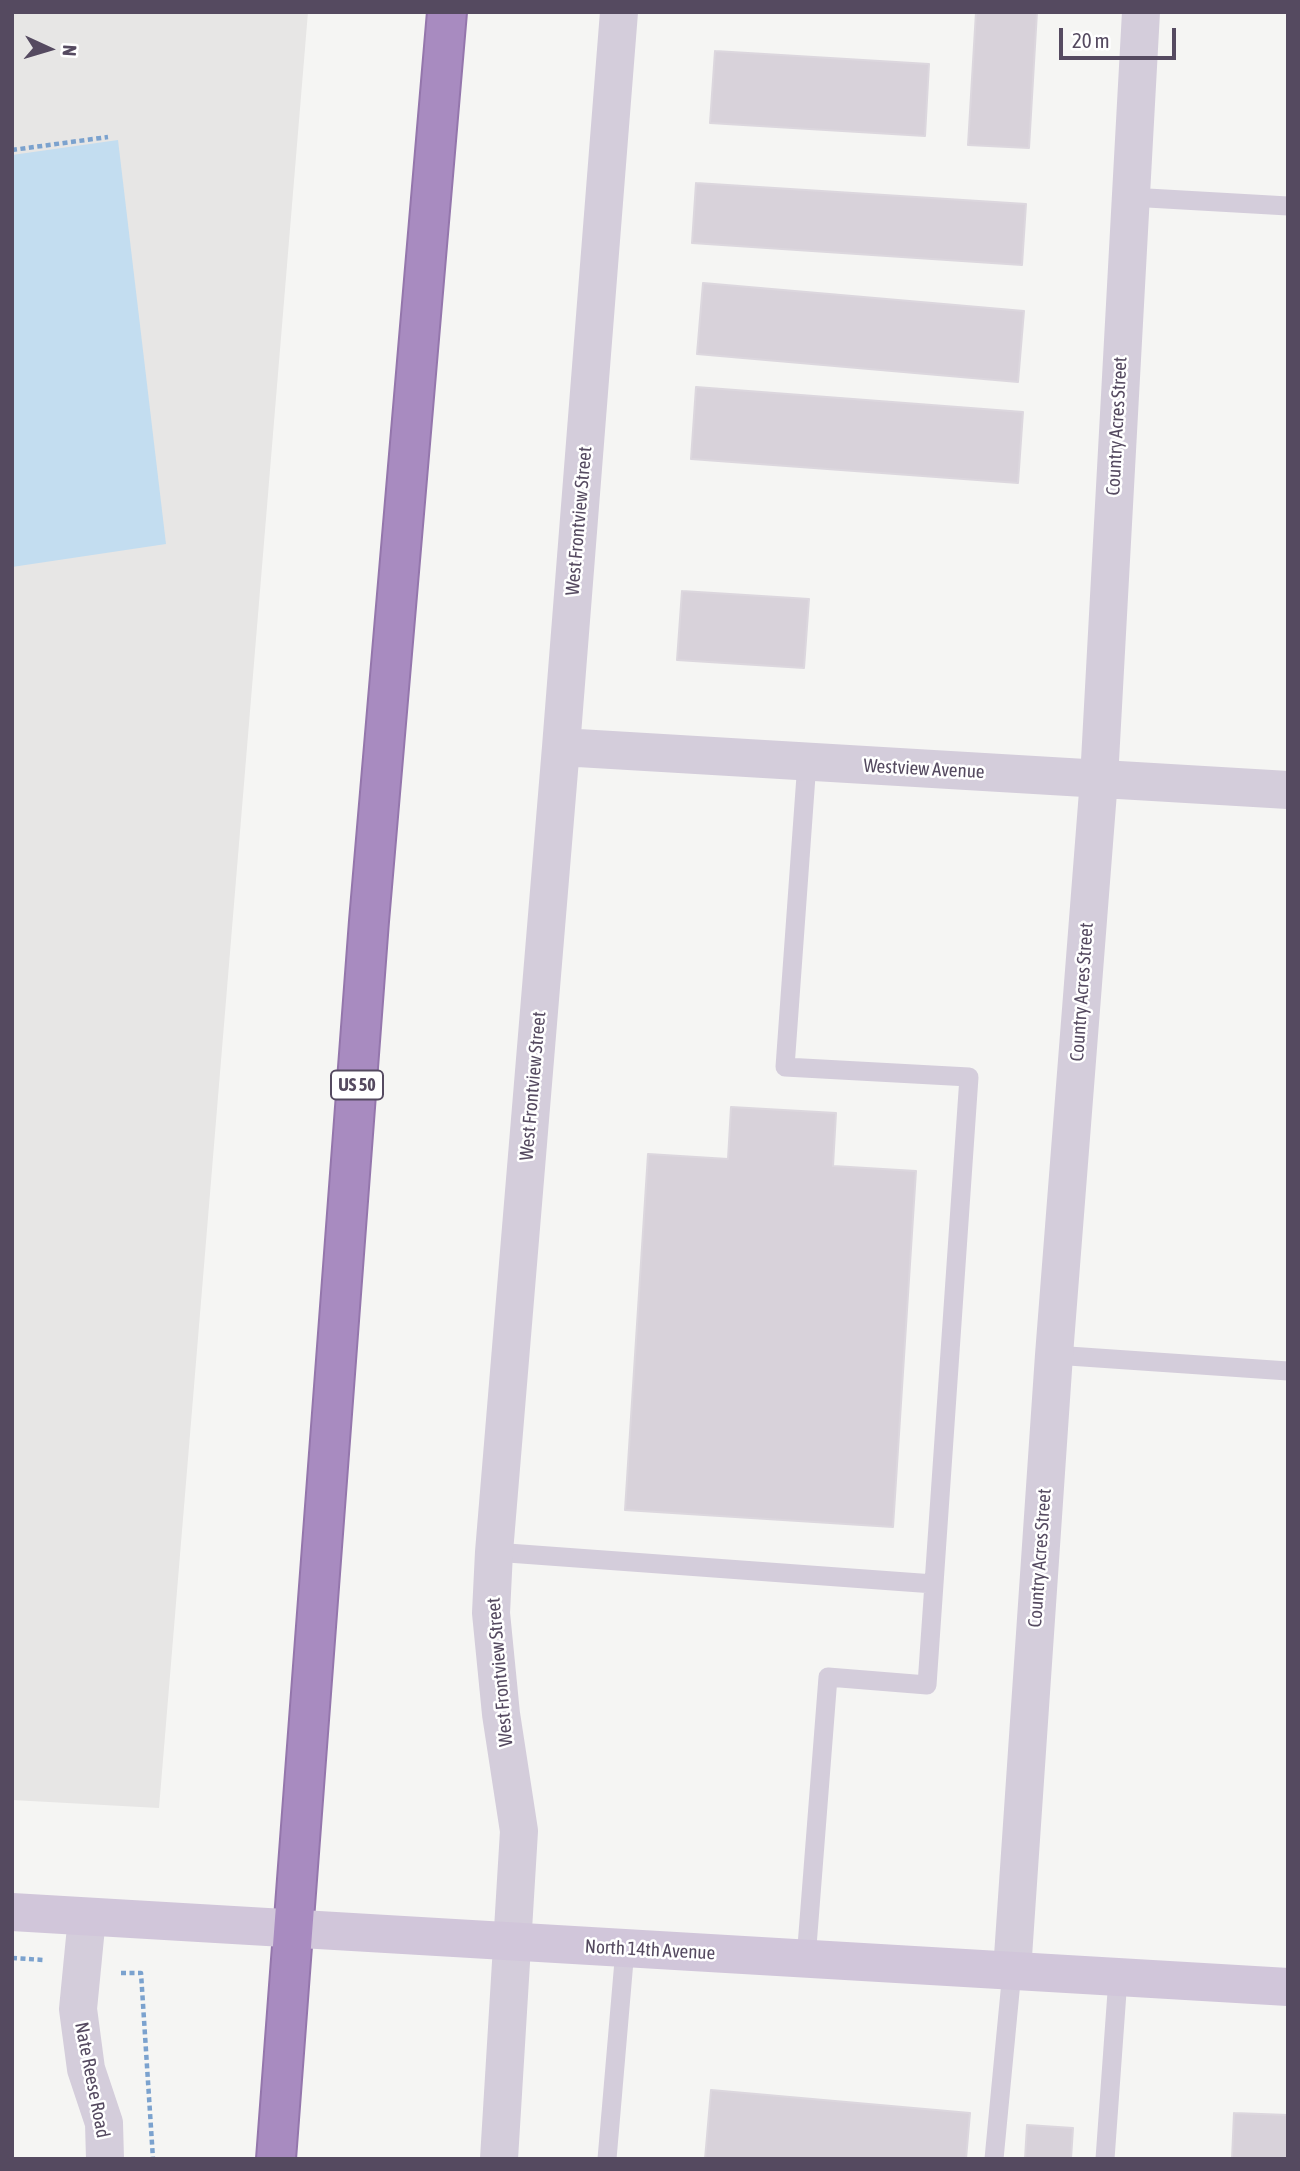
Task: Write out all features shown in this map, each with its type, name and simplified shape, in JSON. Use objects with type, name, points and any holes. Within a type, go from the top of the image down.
[{"type":"highway","name":"US 50","points":[[276,2159],[370,908],[447,12]]},
{"type":"street","name":"West Frontview Street","points":[[499,2159],[519,1831],[501,1714],[491,1613],[494,1552],[619,12]]},
{"type":"street","name":"Country Acres Street","points":[[1012,1971],[1054,1355],[1099,779],[1141,12]]},
{"type":"street","name":"Westview Avenue","points":[[561,747],[1288,790]]},
{"type":"street","name":"North 14th Avenue","points":[[12,1912],[1288,1987]]},
{"type":"street","name":"Nate Reese Road","points":[[87,1917],[78,2010],[86,2069],[104,2123],[105,2159]]},
{"type":"lane","points":[[1130,197],[1288,206]]},
{"type":"lane","points":[[806,1959],[828,1677],[927,1685],[969,1077],[785,1067],[807,762]]},
{"type":"lane","points":[[1054,1355],[1288,1371]]},
{"type":"lane","points":[[494,1552],[934,1584]]},
{"type":"lane","points":[[607,2159],[625,1949]]},
{"type":"lane","points":[[994,2159],[1012,1971]]},
{"type":"lane","points":[[1105,2159],[1118,1978]]},
{"type":"path","points":[[12,150],[108,137]]},
{"type":"shaded area","points":[[12,12],[308,12],[159,1808],[12,1800]]},
{"type":"shaded area","points":[[118,140],[166,544],[12,567],[12,155]]},
{"type":"building","points":[[976,12],[1037,12],[1029,148],[968,145]]},
{"type":"building","points":[[715,51],[929,64],[925,136],[710,123]]},
{"type":"building","points":[[696,183],[1026,204],[1022,265],[692,243]]},
{"type":"building","points":[[703,283],[1024,311],[1018,382],[697,354]]},
{"type":"building","points":[[696,387],[1023,412],[1018,483],[691,459]]},
{"type":"building","points":[[682,591],[809,599],[804,668],[677,660]]},
{"type":"building","points":[[731,1107],[836,1113],[833,1166],[916,1171],[893,1527],[625,1510],[648,1154],[728,1159]]},
{"type":"building","points":[[711,2090],[970,2113],[966,2159],[705,2159]]},
{"type":"building","points":[[1234,2113],[1288,2115],[1288,2159],[1232,2159]]},
{"type":"building","points":[[1027,2125],[1073,2128],[1071,2159],[1025,2159]]}]
